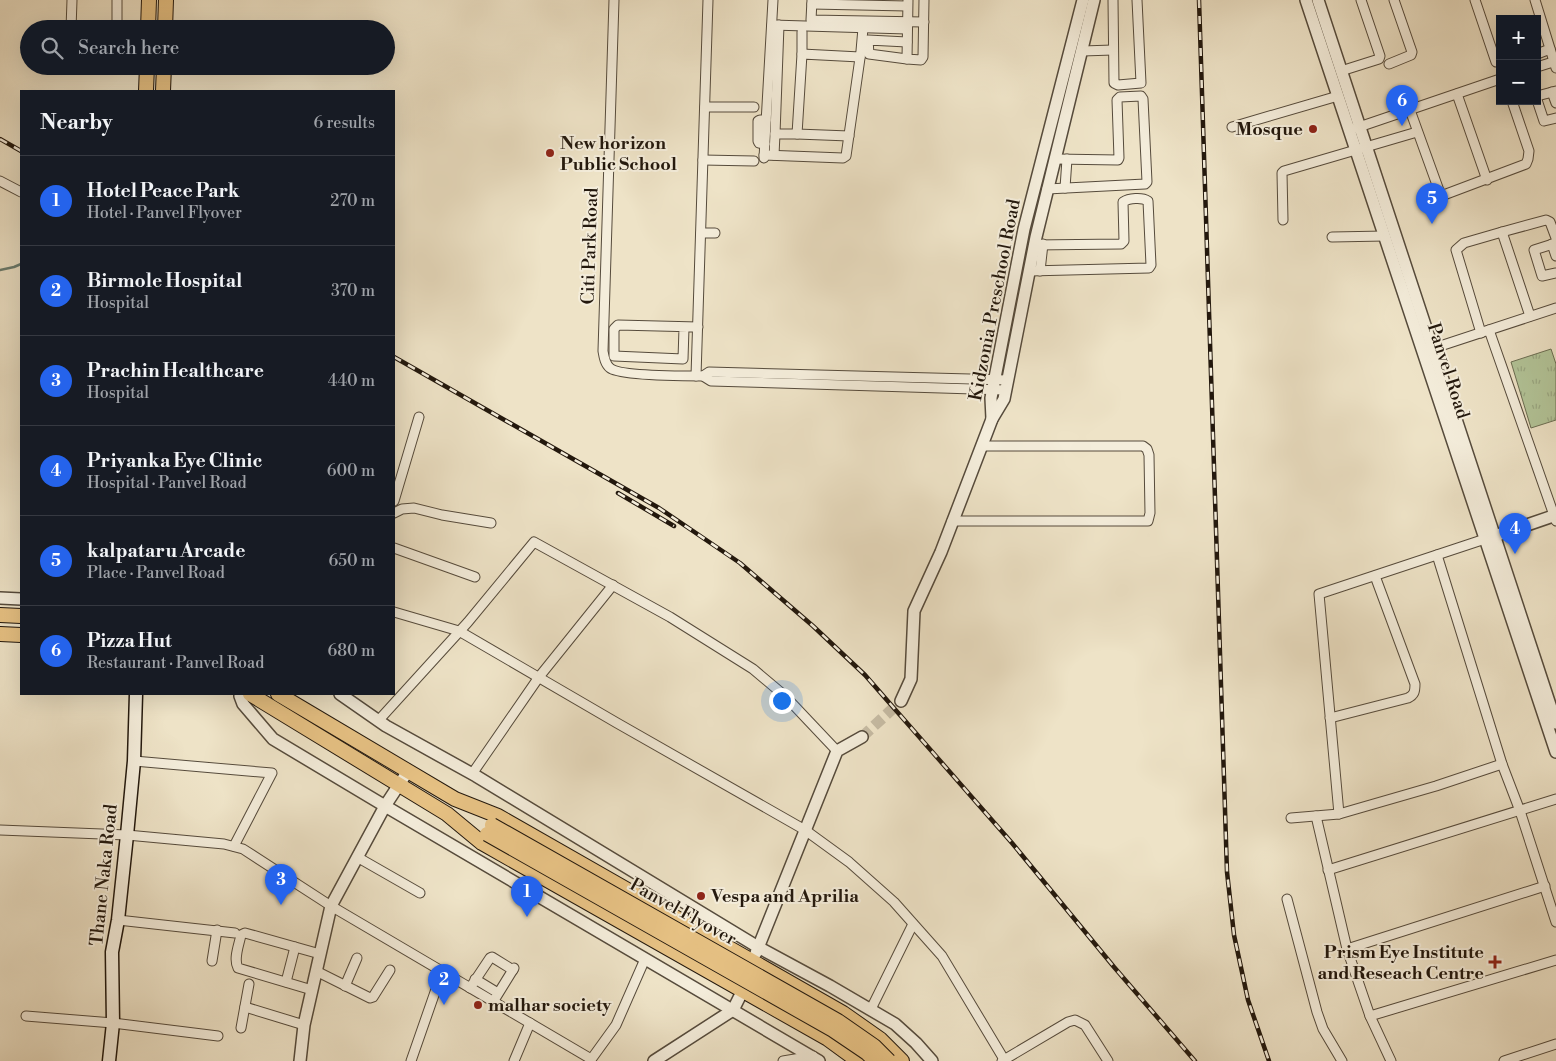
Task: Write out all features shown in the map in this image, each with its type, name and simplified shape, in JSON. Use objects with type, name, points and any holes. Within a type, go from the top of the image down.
[{"type":"main road","points":[[148,20],[149,0]]},
{"type":"main road","points":[[165,20],[166,0]]},
{"type":"main road","points":[[146,90],[147,75]]},
{"type":"main road","points":[[163,90],[164,75]]},
{"type":"main road","points":[[0,615],[20,616]]},
{"type":"main road","points":[[0,634],[20,635]]},
{"type":"main road","name":"Thane Naka Road","points":[[108,1061],[113,1023],[112,952],[118,920],[134,761],[136,695]]},
{"type":"main road","points":[[252,695],[447,814],[482,843],[828,1039],[858,1061]]},
{"type":"main road","points":[[280,695],[455,799],[498,816],[843,1013],[880,1039],[902,1061]]},
{"type":"main road","name":"Panvel Flyover","points":[[455,799],[489,830],[833,1030],[867,1053],[875,1061]]},
{"type":"main road","name":"Panvel Flyover","points":[[447,814],[489,830],[838,1021],[874,1046],[889,1061]]},
{"type":"street","points":[[71,20],[72,0]]},
{"type":"street","points":[[117,0],[117,20]]},
{"type":"street","name":"Citi Park Road","points":[[614,0],[603,351],[606,363],[612,370],[628,373],[699,376]]},
{"type":"street","points":[[708,0],[698,328],[699,376],[711,381],[831,380],[1007,385]]},
{"type":"street","points":[[772,0],[776,27],[774,155]]},
{"type":"street","points":[[907,42],[868,40],[869,54],[921,60],[923,57],[924,0]]},
{"type":"street","name":"Kidzonia Preschool Road","points":[[992,419],[1004,399],[1034,271],[1047,189],[1061,159],[1055,133],[1083,0]]},
{"type":"street","name":"Kidzonia Preschool Road","points":[[992,419],[991,398],[1024,229],[1082,51],[1094,0]]},
{"type":"street","points":[[1113,0],[1114,83],[1118,85],[1141,83],[1138,0]]},
{"type":"street","name":"Panvel Road","points":[[1306,0],[1338,96],[1355,128]]},
{"type":"street","name":"Panvel Road","points":[[1318,0],[1341,71],[1385,236],[1428,350]]},
{"type":"street","points":[[1341,71],[1379,59],[1380,56],[1361,0]]},
{"type":"street","points":[[1389,64],[1411,55],[1412,52],[1394,0]]},
{"type":"street","points":[[1475,0],[1496,62]]},
{"type":"street","points":[[1535,0],[1538,15]]},
{"type":"street","points":[[811,23],[812,2],[908,3],[907,59]]},
{"type":"street","points":[[811,23],[863,28],[924,22]]},
{"type":"street","points":[[776,27],[811,23],[907,25]]},
{"type":"street","points":[[1541,24],[1555,63],[1541,66]]},
{"type":"street","points":[[776,27],[802,32],[855,33],[862,40]]},
{"type":"street","points":[[776,27],[764,157],[774,155],[843,158],[846,156],[863,28]]},
{"type":"street","points":[[798,134],[802,32]]},
{"type":"street","points":[[1082,51],[1113,50]]},
{"type":"street","points":[[1541,53],[1550,50]]},
{"type":"street","points":[[802,54],[860,57]]},
{"type":"street","points":[[1355,128],[1496,80]]},
{"type":"street","points":[[1457,94],[1487,180]]},
{"type":"street","points":[[1541,97],[1555,94]]},
{"type":"street","points":[[1047,189],[1145,184],[1147,182],[1143,99],[1141,96],[1117,100],[1118,160],[1061,159],[1065,188]]},
{"type":"street","points":[[1232,127],[1338,96]]},
{"type":"street","points":[[1410,110],[1441,196],[1526,164],[1529,150],[1513,105]]},
{"type":"street","points":[[1539,105],[1544,121],[1556,118]]},
{"type":"street","points":[[705,107],[754,107]]},
{"type":"street","points":[[1283,220],[1282,174],[1284,171],[1417,132]]},
{"type":"street","points":[[775,134],[849,136]]},
{"type":"street","name":"Panvel Road","points":[[1361,148],[1490,537],[1553,733],[1556,752]]},
{"type":"street","points":[[703,160],[754,161]]},
{"type":"street","points":[[0,181],[20,191]]},
{"type":"street","points":[[1034,271],[1149,268],[1151,265],[1148,201],[1145,199],[1127,199],[1123,202],[1124,240],[1121,244],[1038,245]]},
{"type":"street","points":[[1339,814],[1319,594],[1490,537],[1555,518],[1456,250],[1464,243],[1546,220],[1550,222],[1556,256]]},
{"type":"street","points":[[1502,232],[1530,316]]},
{"type":"street","points":[[701,233],[715,233]]},
{"type":"street","points":[[1332,236],[1385,236]]},
{"type":"street","points":[[1555,242],[1534,250],[1542,276],[1556,273]]},
{"type":"street","points":[[1428,350],[1556,308]]},
{"type":"street","points":[[604,326],[698,328]]},
{"type":"street","points":[[615,326],[614,356],[680,359],[683,359],[684,328]]},
{"type":"street","points":[[395,498],[419,417]]},
{"type":"street","points":[[901,701],[911,679],[914,611],[944,546],[992,419]]},
{"type":"street","points":[[950,526],[1148,520],[1150,513],[1149,455],[1144,446],[982,446]]},
{"type":"street","points":[[395,512],[402,509],[414,508],[442,515],[491,523]]},
{"type":"street","name":"Panvel Road","points":[[1490,537],[1556,723]]},
{"type":"street","points":[[378,721],[460,630],[534,542],[670,617],[753,669],[785,696],[837,751]]},
{"type":"street","points":[[395,548],[475,577]]},
{"type":"street","points":[[1437,555],[1502,764],[1520,811],[1556,922]]},
{"type":"street","points":[[1330,718],[1408,698],[1413,695],[1415,690],[1415,684],[1375,576]]},
{"type":"street","points":[[472,774],[538,677],[613,585]]},
{"type":"street","points":[[0,598],[20,599]]},
{"type":"street","points":[[395,612],[460,630],[538,677],[805,830],[849,862],[894,902],[942,956],[1004,1061],[1068,1022],[1075,1020],[1085,1025],[1108,1061]]},
{"type":"street","points":[[240,695],[243,704],[274,739],[816,1058]]},
{"type":"street","points":[[341,695],[378,721],[472,774],[758,947],[895,1024],[932,1061]]},
{"type":"street","points":[[654,1061],[733,1010],[744,991],[758,947],[837,751],[862,737]]},
{"type":"street","points":[[134,761],[272,773],[234,846]]},
{"type":"street","points":[[1291,818],[1339,814],[1455,780],[1502,764]]},
{"type":"street","points":[[301,1061],[304,1025],[331,906],[385,806],[408,771]]},
{"type":"street","points":[[1328,870],[1556,799]]},
{"type":"street","points":[[1316,816],[1348,949],[1370,1016],[1391,1061]]},
{"type":"street","points":[[0,830],[127,835],[234,846],[243,849],[331,906],[591,1060],[616,1025],[645,959]]},
{"type":"street","points":[[358,857],[420,893]]},
{"type":"street","points":[[1348,949],[1545,886]]},
{"type":"street","points":[[1286,899],[1317,1012],[1342,1061]]},
{"type":"street","points":[[118,920],[236,933]]},
{"type":"street","points":[[870,1009],[913,924]]},
{"type":"street","points":[[212,961],[217,930]]},
{"type":"street","points":[[312,990],[236,966],[242,935],[248,934],[320,954]]},
{"type":"street","points":[[286,982],[295,947]]},
{"type":"street","points":[[470,988],[492,957],[514,969],[493,1002]]},
{"type":"street","points":[[345,986],[357,958]]},
{"type":"street","points":[[1370,1016],[1556,960]]},
{"type":"street","points":[[316,971],[370,998],[373,997],[390,970]]},
{"type":"street","points":[[411,1061],[442,972]]},
{"type":"street","points":[[475,979],[498,993]]},
{"type":"street","points":[[241,1028],[249,984]]},
{"type":"street","points":[[245,1007],[304,1025]]},
{"type":"street","points":[[26,1016],[113,1023],[218,1036]]},
{"type":"street","points":[[514,1061],[530,1023]]},
{"type":"street","points":[[1504,1061],[1556,1044]]},
{"type":"street","points":[[783,1061],[816,1058]]},
{"type":"green space","points":[[1551,349],[1556,364],[1556,420],[1531,428],[1511,362]]},
{"type":"waterway","points":[[0,270],[20,264]]},
{"type":"tunnel","points":[[862,737],[901,701]]},
{"type":"railway","points":[[1199,0],[1227,872],[1234,935],[1248,1000],[1269,1061]]},
{"type":"railway","points":[[0,139],[20,150]]},
{"type":"railway","points":[[395,358],[659,508],[740,563],[813,626],[865,675],[1012,843],[1114,967],[1195,1061]]},
{"type":"railway","points":[[618,493],[674,526]]},
{"type":"place","name":"Pizza Hut","points":[[1402,126]]},
{"type":"place","name":"Mosque","points":[[1313,129]]},
{"type":"place","name":"New horizon Public School","points":[[550,153]]},
{"type":"place","name":"kalpataru Arcade","points":[[1432,224]]},
{"type":"place","name":"Priyanka Eye Clinic","points":[[1515,554]]},
{"type":"place","name":"Vespa and Aprilia","points":[[701,896]]},
{"type":"place","name":"Prachin Healthcare","points":[[281,905]]},
{"type":"place","name":"Hotel Peace Park","points":[[527,917]]},
{"type":"place","name":"Prism Eye Institute and Reseach Centre","points":[[1495,962]]},
{"type":"place","name":"Birmole Hospital","points":[[444,1005]]},
{"type":"place","name":"malhar society","points":[[478,1005]]}]
